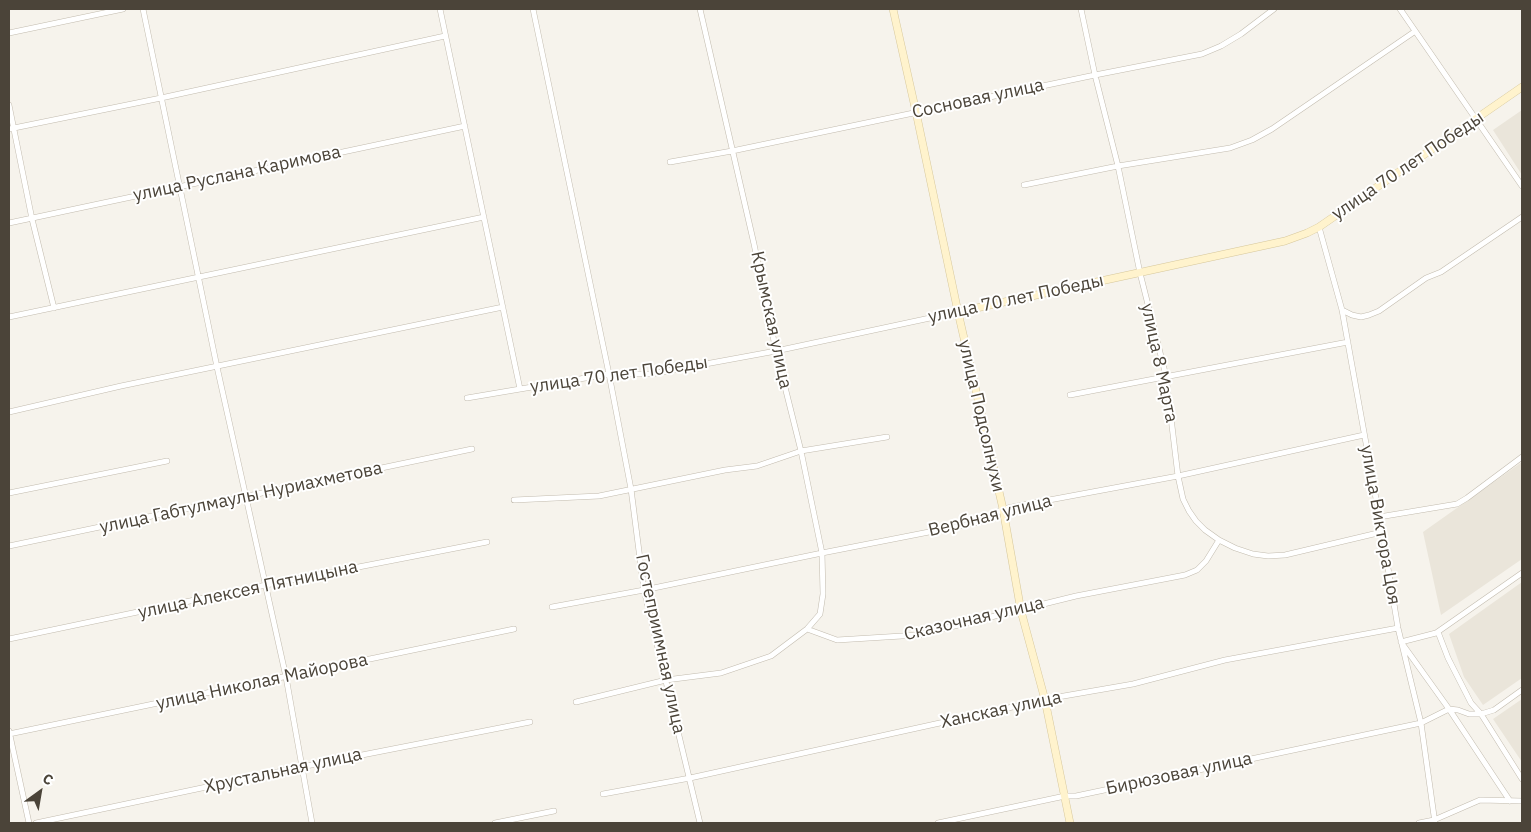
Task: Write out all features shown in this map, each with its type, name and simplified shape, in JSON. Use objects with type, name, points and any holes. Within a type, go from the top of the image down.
[{"type":"street","points":[[9,33],[123,9]]},
{"type":"street","points":[[143,9],[217,366],[286,677],[312,823]]},
{"type":"street","points":[[440,9],[520,389]]},
{"type":"street","name":"Гостеприимная улица","points":[[533,9],[631,489],[644,590],[700,823]]},
{"type":"street","name":"Крымская улица","points":[[700,9],[754,244],[776,350],[801,451],[822,552],[823,594],[820,614],[808,629]]},
{"type":"street","name":"улица Подсолнухи","points":[[893,9],[958,312],[1003,509],[1021,611],[1045,700],[1070,823]]},
{"type":"street","name":"улица 8 Марта","points":[[1081,9],[1095,75],[1118,166],[1140,273],[1166,376],[1178,476],[1183,499],[1189,512],[1205,530],[1219,540],[1235,548],[1268,556],[1286,555],[1382,532]]},
{"type":"street","name":"Сосновая улица","points":[[670,162],[732,151],[1202,54],[1242,34],[1274,9]]},
{"type":"street","points":[[1400,9],[1414,32],[1522,186]]},
{"type":"street","points":[[1024,185],[1118,166],[1230,148],[1252,140],[1272,129],[1414,32]]},
{"type":"street","points":[[11,128],[162,98],[445,36]]},
{"type":"street","name":"улица 70 лет Победы","points":[[467,398],[609,374],[651,374],[958,312],[1285,241],[1319,227],[1522,87]]},
{"type":"street","points":[[9,104],[11,128],[54,308]]},
{"type":"street","name":"улица Руслана Каримова","points":[[9,223],[464,126]]},
{"type":"street","points":[[9,317],[484,217]]},
{"type":"street","points":[[1342,310],[1361,317],[1379,311],[1426,278],[1441,272],[1522,217]]},
{"type":"street","name":"улица Виктора Цоя","points":[[1319,227],[1342,310],[1398,628],[1420,723],[1434,822]]},
{"type":"street","points":[[9,412],[121,386],[503,307]]},
{"type":"street","points":[[1070,395],[1348,342]]},
{"type":"street","name":"Вербная улица","points":[[552,606],[644,590],[822,552],[980,522],[1003,509],[1178,476],[1364,435]]},
{"type":"street","points":[[514,500],[599,496],[724,470],[757,466],[801,451],[887,437]]},
{"type":"street","name":"улица Габтулмаулы Нуриахметова","points":[[9,546],[472,449]]},
{"type":"street","points":[[1379,517],[1457,504],[1522,457]]},
{"type":"street","points":[[9,493],[167,460]]},
{"type":"street","name":"Сказочная улица","points":[[808,629],[837,640],[918,635],[1021,611],[1035,605],[1185,575],[1197,570],[1206,562],[1219,540]]},
{"type":"street","name":"улица Алексея Пятницына","points":[[9,639],[266,585],[487,542]]},
{"type":"street","points":[[1510,801],[1449,709],[1401,642],[1438,632],[1522,573]]},
{"type":"street","name":"Ханская улица","points":[[603,794],[690,778],[1045,700],[1133,684],[1225,660],[1398,628]]},
{"type":"street","points":[[576,702],[666,680],[721,673],[771,656],[808,629]]},
{"type":"street","name":"улица Николая Майорова","points":[[9,733],[514,630]]},
{"type":"street","points":[[1438,632],[1452,666],[1471,703],[1481,714],[1522,779]]},
{"type":"street","points":[[1449,709],[1469,714],[1481,714],[1494,710],[1522,690]]},
{"type":"street","name":"Бирюзовая улица","points":[[938,823],[1065,796],[1076,796],[1420,723],[1449,709]]},
{"type":"street","name":"Хрустальная улица","points":[[36,823],[301,767],[530,722]]},
{"type":"street","points":[[9,733],[29,823]]},
{"type":"street","points":[[1419,823],[1434,822],[1480,800],[1522,800]]},
{"type":"street","points":[[495,823],[554,811]]},
{"type":"shaded area","points":[[1522,110],[1522,175],[1493,130]]},
{"type":"shaded area","points":[[1522,462],[1522,559],[1441,615],[1423,532]]},
{"type":"shaded area","points":[[1522,582],[1522,678],[1483,705],[1464,677],[1449,634]]},
{"type":"shaded area","points":[[1522,699],[1522,762],[1493,719]]}]
